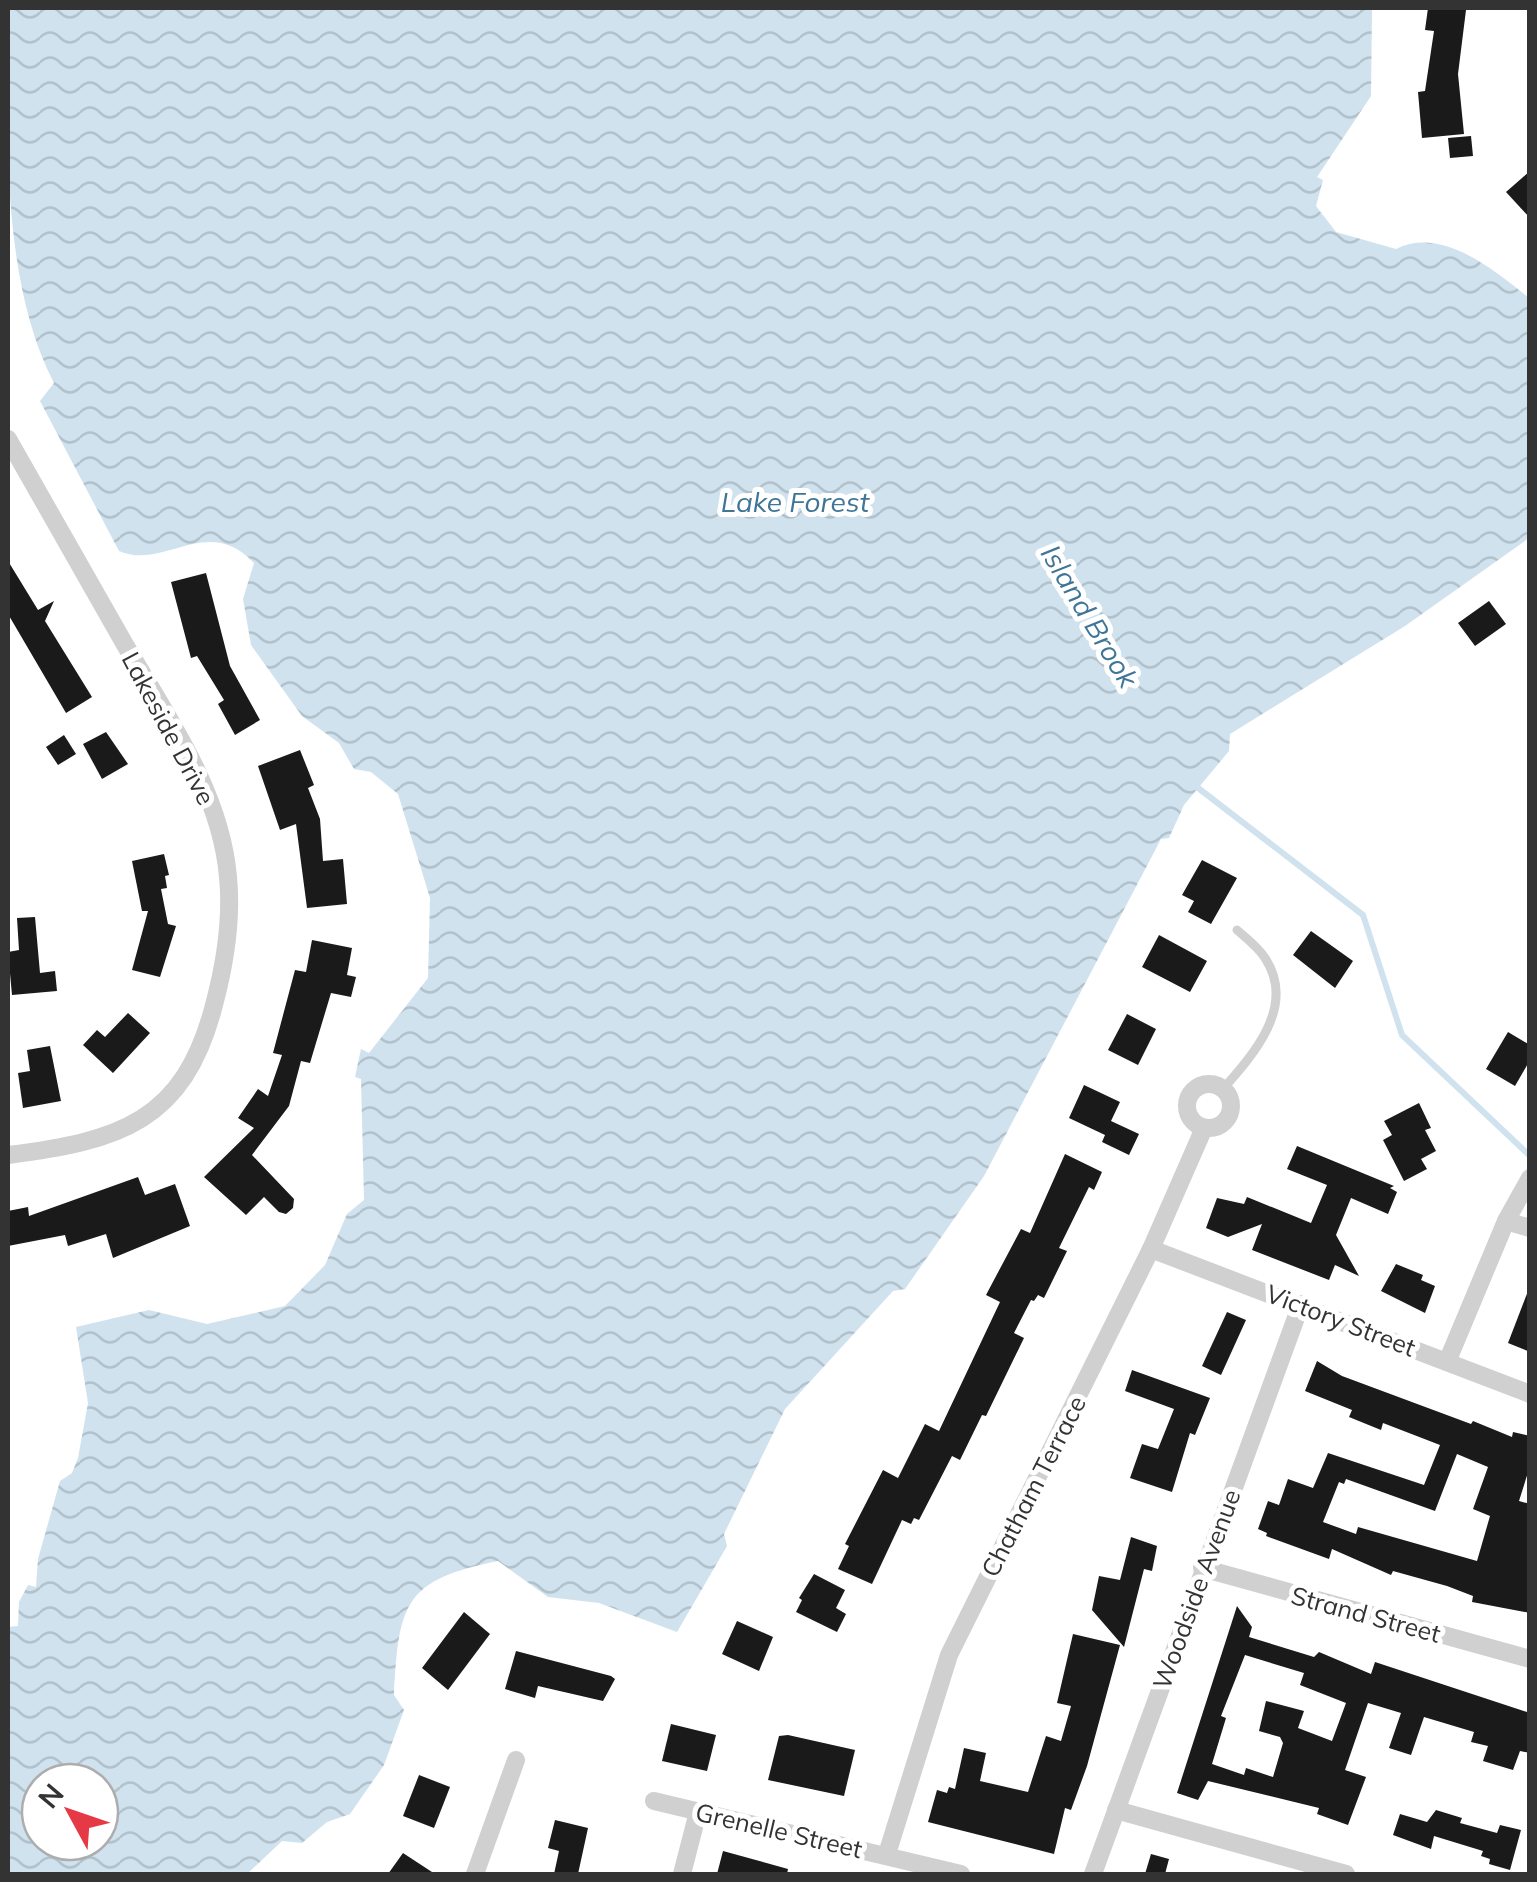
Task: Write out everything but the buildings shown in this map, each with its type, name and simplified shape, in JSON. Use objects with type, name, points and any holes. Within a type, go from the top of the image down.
[{"type":"street","name":"Lakeside Drive","points":[[8,438],[210,800],[228,875],[229,913],[208,1027],[199,1054],[174,1095],[144,1120],[115,1134],[8,1155]]},
{"type":"street","name":"Chatham Terrace","points":[[1206,1084],[1223,1089],[1231,1101],[1229,1116],[1218,1126],[1204,1128],[1190,1116],[1189,1099],[1206,1084]]},
{"type":"street","name":"Chatham Terrace","points":[[887,1854],[948,1655],[1151,1248],[1204,1128]]},
{"type":"street","points":[[1447,1362],[1526,1183]]},
{"type":"street","points":[[1506,1221],[1530,1228]]},
{"type":"street","name":"Victory Street","points":[[1151,1248],[1530,1394]]},
{"type":"street","name":"Woodside Avenue","points":[[1093,1874],[1202,1568],[1302,1304]]},
{"type":"street","name":"Strand Street","points":[[1202,1568],[1530,1659]]},
{"type":"street","points":[[475,1874],[516,1760]]},
{"type":"street","name":"Grenelle Street","points":[[654,1801],[961,1874]]},
{"type":"street","points":[[1116,1810],[1346,1874]]},
{"type":"street","points":[[682,1874],[698,1812]]},
{"type":"lane","points":[[1223,1089],[1270,1030],[1274,1004],[1273,977],[1266,958],[1237,930]]},
{"type":"water","name":"Lake Forest","points":[[8,8],[1372,8],[1371,96],[1317,177],[1323,180],[1316,206],[1336,232],[1396,249],[1413,243],[1449,247],[1484,264],[1529,298],[1529,538],[1405,626],[1230,734],[1229,751],[1184,805],[1169,838],[1161,839],[984,1176],[905,1289],[893,1291],[785,1409],[724,1534],[727,1546],[677,1632],[599,1603],[548,1597],[498,1561],[467,1568],[425,1587],[404,1617],[399,1638],[394,1695],[404,1710],[384,1765],[350,1814],[327,1822],[302,1843],[282,1841],[247,1874],[8,1874],[8,1627],[18,1626],[19,1602],[28,1585],[36,1587],[38,1559],[60,1481],[72,1473],[78,1458],[88,1403],[76,1327],[149,1310],[207,1324],[285,1306],[325,1265],[347,1214],[364,1200],[361,1079],[355,1077],[361,1049],[369,1053],[428,978],[430,898],[398,794],[371,772],[354,769],[339,743],[302,716],[251,645],[243,599],[254,563],[237,549],[219,543],[152,554],[119,551],[40,401],[54,383],[36,342],[24,297],[15,250],[8,151]]},
{"type":"waterway","name":"Island Brook","points":[[1193,784],[1363,915],[1402,1035],[1530,1156]]}]
